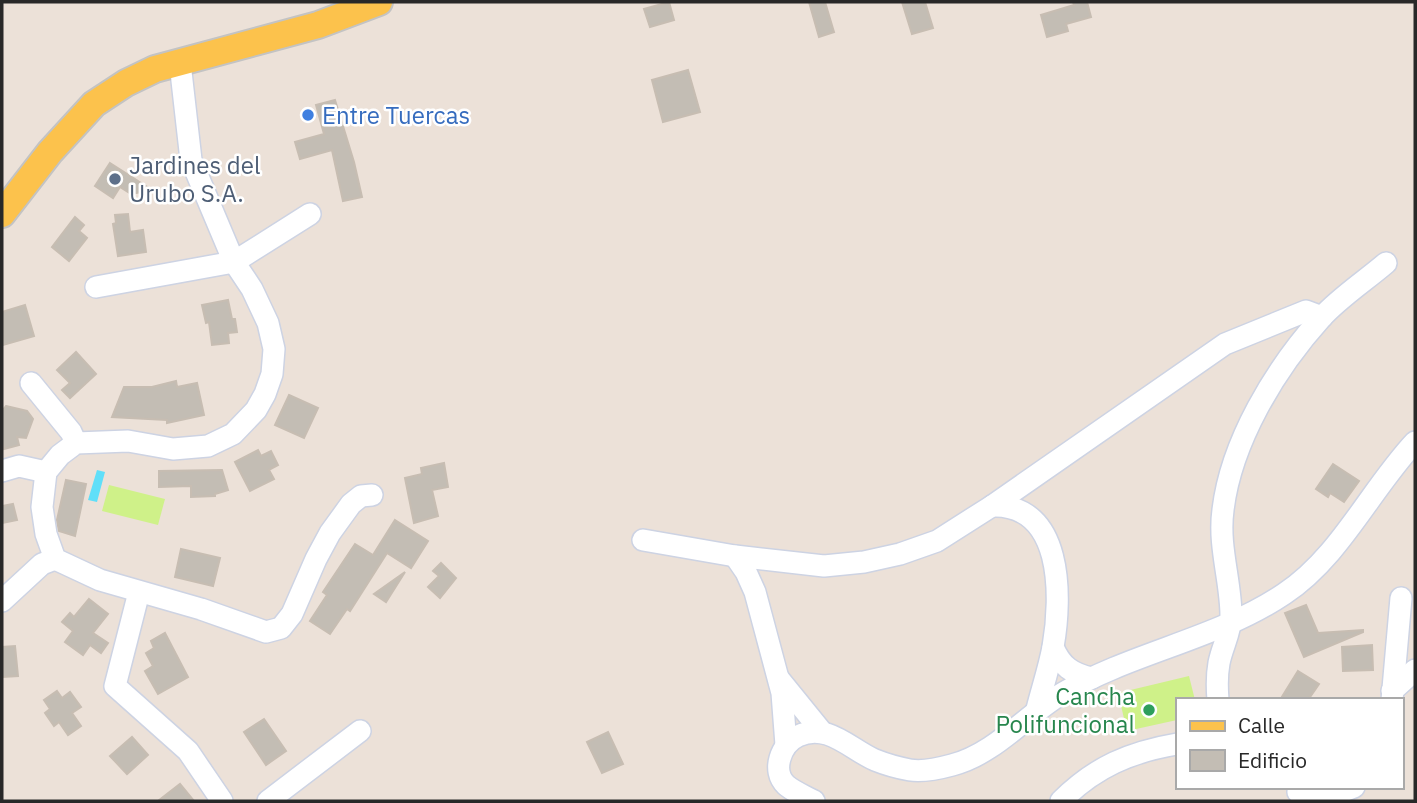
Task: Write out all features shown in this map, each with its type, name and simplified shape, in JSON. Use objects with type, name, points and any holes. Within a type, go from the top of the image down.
[{"type":"main road","points":[[2,214],[50,152],[93,104],[126,83],[155,69],[280,36],[368,4]]},
{"type":"street","points":[[180,63],[191,160],[234,262],[252,289],[268,323],[274,349],[272,374],[256,410],[233,434],[208,446],[173,449],[128,441],[76,443],[60,455],[46,472],[42,507],[46,534],[55,559],[100,580],[201,609],[266,632],[281,628],[292,614],[316,559],[330,533],[351,504],[361,496],[372,495]]},
{"type":"street","points":[[96,287],[234,262],[310,214]]},
{"type":"street","points":[[1218,698],[1219,662],[1231,623],[1231,597],[1225,566],[1222,513],[1230,468],[1250,421],[1291,356],[1322,317],[1386,263]]},
{"type":"street","points":[[643,540],[735,556],[824,566],[864,562],[901,554],[937,541],[992,506],[1225,344],[1306,311],[1322,317]]},
{"type":"street","points":[[31,383],[71,432],[76,443]]},
{"type":"street","points":[[786,745],[804,733],[822,732],[836,737],[875,760],[913,771],[954,765],[992,746],[1037,709],[1092,678],[1231,623],[1284,594],[1314,570],[1415,442]]},
{"type":"street","points":[[2,471],[19,466],[46,472]]},
{"type":"street","points":[[992,506],[1007,505],[1021,509],[1033,518],[1042,529],[1055,564],[1057,607],[1053,646],[1037,709]]},
{"type":"street","points":[[735,556],[755,592],[782,693],[786,745],[779,764],[780,775],[785,785],[814,801]]},
{"type":"street","points":[[2,601],[42,564],[55,559]]},
{"type":"street","points":[[139,592],[115,686],[188,751],[222,801]]},
{"type":"street","points":[[1392,696],[1401,598]]},
{"type":"street","points":[[1053,646],[1058,659],[1067,669],[1092,678]]},
{"type":"street","points":[[1392,696],[1415,670]]},
{"type":"street","points":[[778,677],[822,732]]},
{"type":"street","points":[[268,801],[360,732]]},
{"type":"street","points":[[1061,801],[1076,786],[1123,757],[1176,744]]},
{"type":"street","points":[[1299,794],[1320,796],[1350,789]]},
{"type":"green space","points":[[109,485],[165,499],[158,525],[102,511]]},
{"type":"green space","name":"Cancha Polifuncional","points":[[1189,676],[1194,698],[1176,698],[1176,720],[1127,731],[1118,693]]},
{"type":"water","points":[[97,470],[105,472],[97,502],[88,500]]},
{"type":"building","points":[[669,2],[674,20],[650,27],[644,9]]},
{"type":"building","points":[[809,2],[825,2],[834,32],[819,37]]},
{"type":"building","points":[[902,2],[925,2],[933,28],[912,34]]},
{"type":"building","points":[[1073,2],[1087,2],[1091,17],[1066,24],[1068,31],[1047,37],[1041,15],[1074,5]]},
{"type":"building","points":[[688,70],[700,112],[663,122],[652,80]]},
{"type":"building","points":[[335,100],[362,197],[343,201],[332,150],[300,159],[295,142],[324,134],[316,105]]},
{"type":"building","points":[[110,163],[152,190],[131,194],[120,187],[113,198],[95,186]]},
{"type":"building","points":[[128,214],[130,232],[143,230],[146,252],[118,256],[113,224],[116,223],[115,215]]},
{"type":"building","points":[[75,217],[84,225],[79,231],[87,238],[69,261],[52,247]]},
{"type":"building","points":[[228,300],[237,332],[228,333],[229,343],[212,345],[209,322],[206,323],[202,305]]},
{"type":"building","points":[[25,305],[34,336],[3,345],[2,312]]},
{"type":"building","points":[[76,352],[96,374],[70,398],[62,390],[70,383],[57,370]]},
{"type":"building","points":[[176,381],[177,387],[197,383],[204,415],[167,423],[167,420],[112,417],[124,387],[152,387]]},
{"type":"building","points":[[289,395],[318,408],[304,438],[275,425]]},
{"type":"building","points":[[6,406],[27,411],[33,419],[26,438],[17,437],[19,445],[4,449],[2,411]]},
{"type":"building","points":[[258,450],[261,456],[271,451],[278,465],[269,470],[274,479],[250,491],[235,462]]},
{"type":"building","points":[[444,463],[448,487],[432,490],[438,516],[414,523],[405,478],[422,474],[421,468]]},
{"type":"building","points":[[1333,464],[1359,481],[1344,502],[1330,493],[1328,497],[1316,489]]},
{"type":"building","points":[[222,470],[228,490],[215,496],[191,497],[191,486],[159,487],[159,471]]},
{"type":"building","points":[[66,480],[86,484],[75,536],[59,531],[57,520]]},
{"type":"building","points":[[13,504],[17,520],[2,523],[2,506]]},
{"type":"building","points":[[395,520],[428,541],[411,568],[387,553],[350,611],[347,609],[330,634],[310,621],[327,595],[323,592],[355,544],[373,555]]},
{"type":"building","points":[[181,549],[220,558],[213,586],[175,577]]},
{"type":"building","points":[[441,563],[456,578],[440,598],[428,587],[439,576],[433,571]]},
{"type":"building","points":[[405,572],[386,602],[374,594]]},
{"type":"building","points":[[89,599],[108,614],[93,633],[108,643],[101,653],[90,645],[83,655],[65,642],[73,631],[62,622],[70,613],[74,617]]},
{"type":"building","points":[[1306,605],[1318,633],[1363,632],[1304,657],[1285,613]]},
{"type":"building","points":[[165,633],[188,677],[158,694],[145,671],[153,666],[146,653],[154,648],[151,641]]},
{"type":"building","points":[[1372,645],[1373,670],[1343,671],[1342,647]]},
{"type":"building","points":[[15,646],[18,676],[3,677],[2,647]]},
{"type":"building","points":[[1298,671],[1319,684],[1309,698],[1281,698]]},
{"type":"building","points":[[57,691],[62,698],[70,692],[81,707],[72,713],[81,726],[68,735],[59,722],[54,726],[45,713],[50,709],[44,700]]},
{"type":"building","points":[[264,719],[286,751],[266,765],[244,732]]},
{"type":"building","points":[[608,732],[623,764],[602,773],[587,742]]},
{"type":"building","points":[[132,737],[148,755],[127,774],[110,756]]},
{"type":"building","points":[[180,784],[194,801],[158,801]]},
{"type":"place","name":"Entre Tuercas","points":[[308,115]]},
{"type":"place","name":"Jardines del Urubo S.A.","points":[[115,179]]},
{"type":"place","name":"Cancha Polifuncional","points":[[1149,710]]}]
